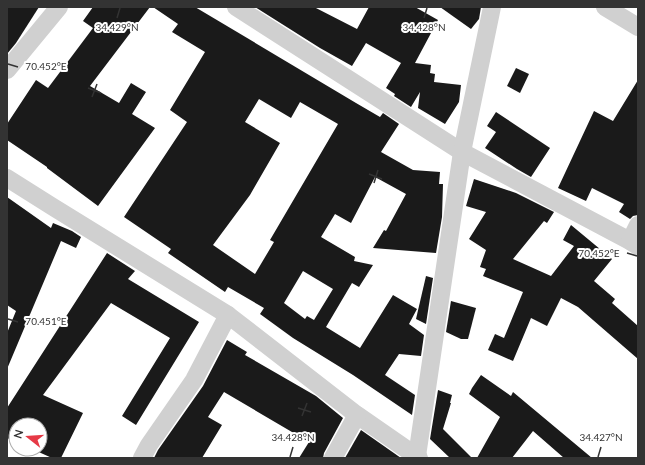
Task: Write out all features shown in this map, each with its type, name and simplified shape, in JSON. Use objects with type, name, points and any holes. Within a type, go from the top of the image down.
[{"type":"street","points":[[7,70],[59,7]]},
{"type":"street","points":[[236,7],[462,152],[635,237]]},
{"type":"street","points":[[7,178],[228,315],[356,414],[418,457],[462,152],[492,7]]},
{"type":"street","points":[[605,7],[638,27]]},
{"type":"street","points":[[142,458],[149,445],[194,380],[228,315]]},
{"type":"street","points":[[333,458],[356,414]]},
{"type":"building","points":[[7,7],[39,7],[16,43],[7,54]]},
{"type":"building","points":[[93,7],[150,7],[90,86],[119,103],[131,83],[146,92],[132,114],[155,128],[98,206],[47,167],[7,140],[7,124],[36,80],[48,88],[93,28],[83,21]]},
{"type":"building","points":[[153,7],[195,7],[380,117],[383,113],[399,124],[381,152],[413,170],[440,172],[439,184],[443,184],[442,217],[436,253],[373,248],[384,230],[386,231],[406,194],[375,177],[351,223],[335,214],[321,237],[355,257],[354,261],[373,265],[359,287],[352,283],[326,327],[360,348],[393,295],[417,309],[409,324],[424,335],[421,356],[399,354],[385,375],[415,395],[412,415],[353,375],[293,338],[260,314],[264,308],[228,287],[225,292],[168,253],[171,249],[124,217],[187,122],[170,110],[205,52],[172,32],[178,24]],"holes":[[[259,99],[291,118],[300,102],[338,124],[270,240],[274,242],[255,274],[213,245],[250,195],[280,143],[245,122]],[[303,271],[333,289],[314,320],[307,316],[305,319],[284,303]]]},
{"type":"building","points":[[255,7],[314,7],[357,29],[369,7],[415,7],[438,20],[415,63],[431,65],[430,73],[435,74],[434,82],[461,85],[459,102],[445,124],[418,108],[420,92],[411,107],[394,96],[395,94],[386,88],[401,63],[366,43],[352,66],[320,48]]},
{"type":"building","points":[[440,7],[481,7],[479,19],[471,29]]},
{"type":"building","points":[[516,68],[529,74],[520,93],[507,86]]},
{"type":"building","points":[[638,80],[638,215],[633,216],[630,219],[619,212],[624,204],[592,188],[586,201],[558,188],[594,111],[613,121]]},
{"type":"building","points":[[496,112],[550,148],[531,177],[485,148],[496,132],[487,126]]},
{"type":"building","points":[[474,179],[516,193],[554,212],[547,223],[544,221],[513,259],[551,276],[574,246],[563,240],[571,225],[612,259],[594,281],[615,299],[612,303],[638,326],[638,359],[578,307],[561,298],[547,326],[531,318],[513,361],[488,350],[495,334],[504,338],[523,292],[483,276],[486,269],[480,267],[486,250],[469,239],[486,212],[466,206]]},
{"type":"building","points":[[7,197],[51,228],[53,223],[72,231],[81,237],[76,248],[61,241],[7,369],[7,333],[16,311],[7,305]]},
{"type":"building","points":[[107,253],[135,271],[128,279],[199,322],[136,425],[122,416],[170,338],[111,303],[43,395],[83,413],[61,458],[52,458],[48,456],[48,417],[8,417],[7,438],[7,408]]},
{"type":"building","points":[[426,276],[433,278],[426,324],[416,319]]},
{"type":"building","points":[[451,301],[476,308],[468,339],[461,339],[446,332]]},
{"type":"building","points":[[227,340],[247,352],[245,355],[316,396],[343,418],[324,453],[323,458],[299,458],[309,442],[224,392],[208,417],[222,425],[202,458],[154,458],[203,386]]},
{"type":"building","points":[[481,375],[511,396],[513,392],[592,458],[564,458],[533,431],[512,458],[477,458],[500,417],[469,394]]},
{"type":"building","points":[[438,390],[452,395],[443,429],[472,458],[450,458],[430,439]]},
{"type":"building","points":[[361,430],[401,458],[345,458]]}]
